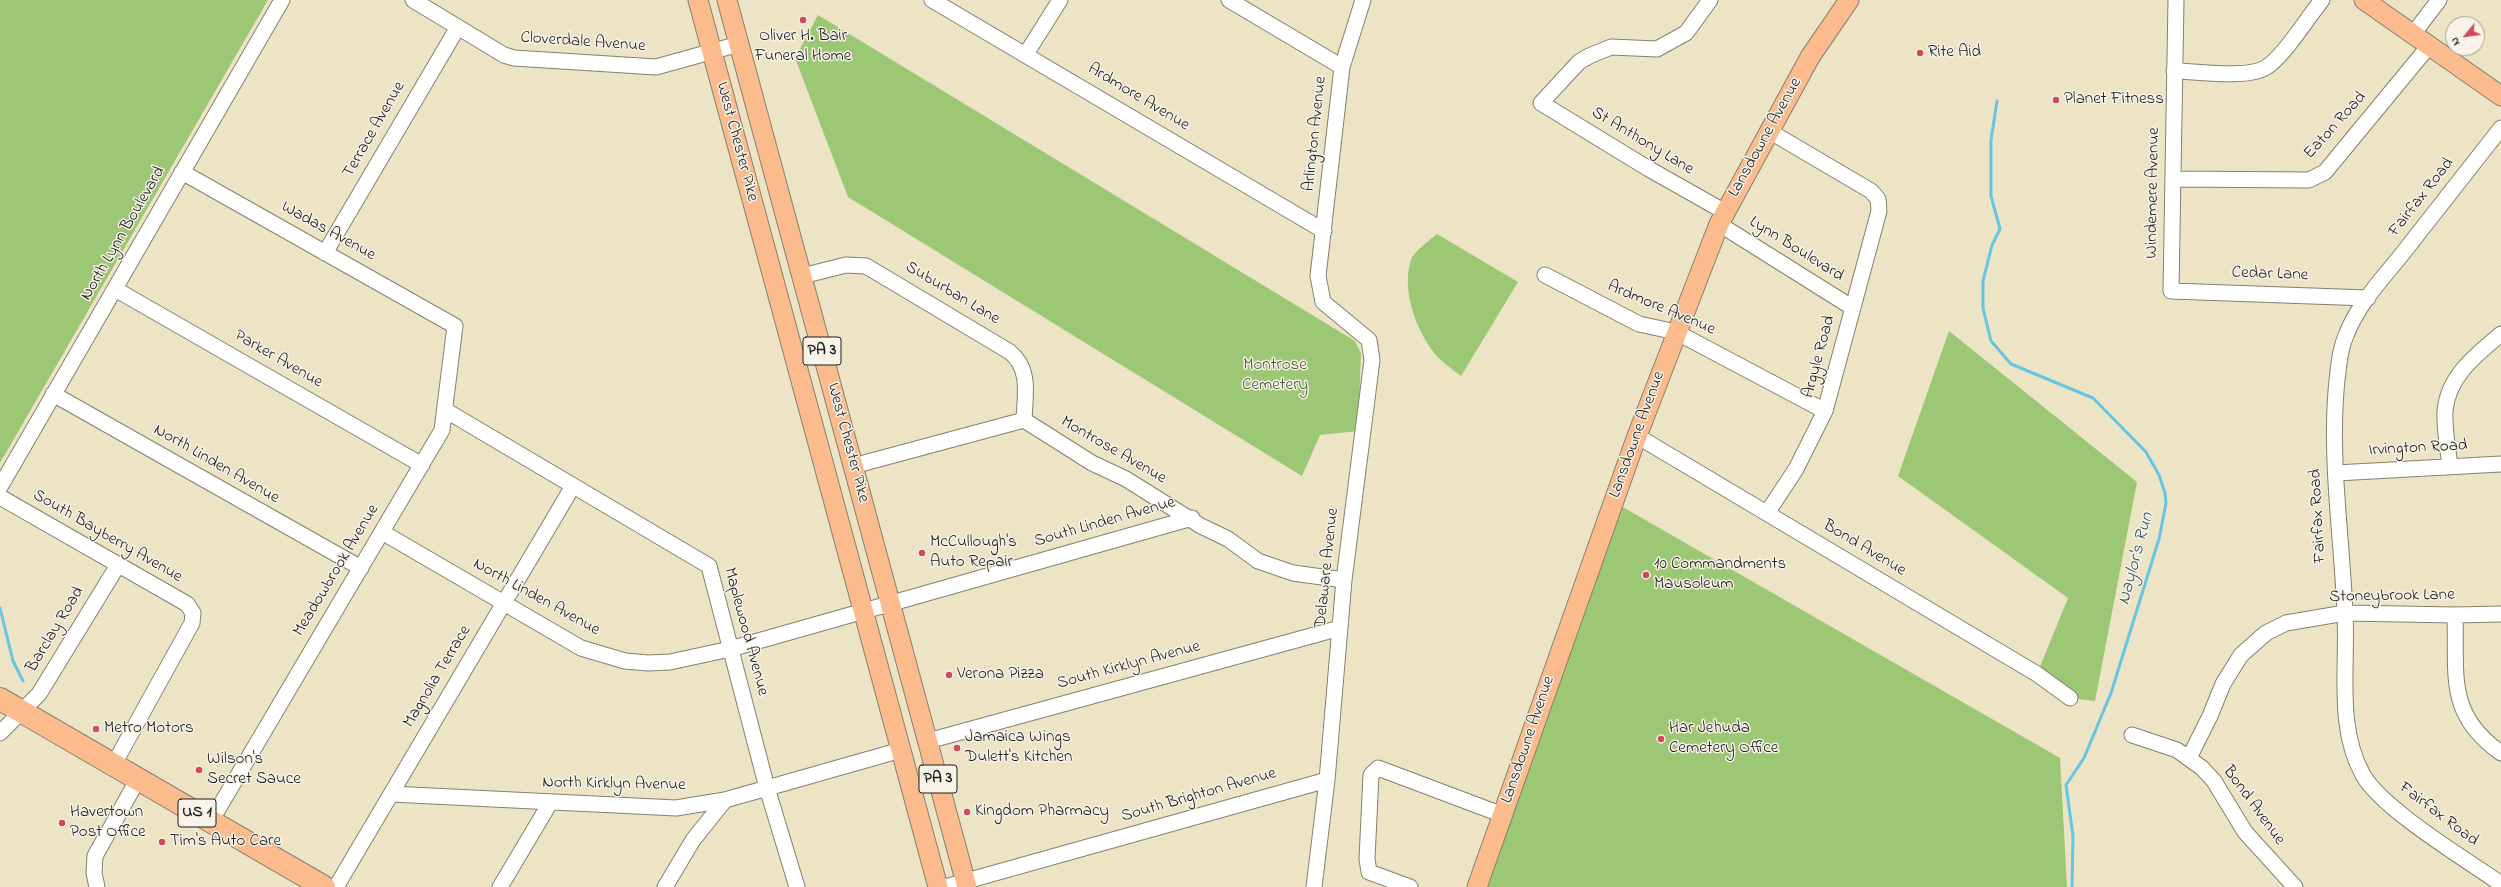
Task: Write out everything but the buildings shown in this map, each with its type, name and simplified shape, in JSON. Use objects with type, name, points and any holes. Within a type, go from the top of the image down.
[{"type":"highway","name":"US 1","points":[[0,699],[211,821],[300,881],[324,887]]},
{"type":"main road","name":"West Chester Pike","points":[[698,0],[938,887]]},
{"type":"main road","name":"West Chester Pike","points":[[727,0],[967,884]]},
{"type":"main road","points":[[2364,0],[2501,96]]},
{"type":"main road","name":"Lansdowne Avenue","points":[[1477,887],[1637,436],[1676,332],[1722,218],[1810,57],[1845,1]]},
{"type":"street","name":"North Lynn Boulevard","points":[[0,487],[282,0]]},
{"type":"street","name":"Cloverdale Avenue","points":[[413,0],[504,55],[514,58],[652,67],[739,44]]},
{"type":"street","name":"Ardmore Avenue","points":[[932,0],[1324,231]]},
{"type":"street","points":[[1026,54],[1060,0]]},
{"type":"street","points":[[1229,0],[1342,68]]},
{"type":"street","name":"Arlington Avenue","points":[[1318,276],[1342,68],[1363,0]]},
{"type":"street","name":"St Anthony Lane","points":[[1710,0],[1686,33],[1657,49],[1611,47],[1589,56],[1579,62],[1541,103],[1648,169],[1722,218]]},
{"type":"street","name":"Windemere Avenue","points":[[2170,290],[2174,179],[2174,70],[2176,0]]},
{"type":"street","points":[[2174,70],[2247,73],[2265,68],[2279,55],[2322,0]]},
{"type":"street","points":[[2413,34],[2439,0]]},
{"type":"street","name":"Terrace Avenue","points":[[324,252],[458,27]]},
{"type":"street","name":"Eaton Road","points":[[2174,179],[2309,180],[2325,172],[2429,46]]},
{"type":"street","name":"Fairfax Road","points":[[2501,128],[2368,298],[2347,332],[2341,352],[2334,412],[2340,563],[2345,613],[2346,717],[2351,749],[2364,777],[2381,796],[2406,817],[2501,884]]},
{"type":"street","name":"Argyle Road","points":[[1767,513],[1796,469],[1825,411],[1879,211],[1878,199],[1871,191],[1769,131]]},
{"type":"street","name":"Wadas Avenue","points":[[182,172],[455,326]]},
{"type":"street","name":"Lynn Boulevard","points":[[1722,218],[1853,308]]},
{"type":"street","name":"Suburban Lane","points":[[802,276],[846,265],[866,266],[1010,352],[1018,358],[1026,378],[1024,420]]},
{"type":"street","name":"Ardmore Avenue","points":[[1545,275],[1639,324],[1676,332],[1825,411]]},
{"type":"street","name":"Delaware Avenue","points":[[1314,887],[1327,780],[1344,580],[1372,360],[1369,340],[1323,302],[1318,276]]},
{"type":"street","name":"Parker Avenue","points":[[115,289],[422,465]]},
{"type":"street","name":"Cedar Lane","points":[[2170,290],[2368,298]]},
{"type":"street","name":"Meadowbrook Avenue","points":[[211,821],[442,430],[455,326]]},
{"type":"street","points":[[2450,466],[2445,411],[2450,390],[2461,371],[2501,334]]},
{"type":"street","name":"North Linden Avenue","points":[[53,394],[361,568]]},
{"type":"street","name":"Maplewood Avenue","points":[[445,410],[709,566],[730,649],[796,887]]},
{"type":"street","points":[[853,466],[1024,420]]},
{"type":"street","name":"Montrose Avenue","points":[[1024,420],[1092,463],[1126,479],[1192,518],[1201,526],[1228,539],[1258,561],[1293,573],[1344,580]]},
{"type":"street","name":"Bond Avenue","points":[[1637,436],[2037,674],[2070,698]]},
{"type":"street","name":"Irvington Road","points":[[2336,473],[2501,464]]},
{"type":"street","name":"Magnolia Terrace","points":[[336,887],[574,486]]},
{"type":"street","name":"South Bayberry Avenue","points":[[0,497],[187,604],[193,613],[192,623],[114,764]]},
{"type":"street","name":"South Linden Avenue","points":[[890,603],[1192,518]]},
{"type":"street","name":"North Linden Avenue","points":[[382,532],[503,604],[581,648],[625,661],[648,663],[670,662],[730,649],[864,612],[890,603]]},
{"type":"street","name":"Barclay Road","points":[[0,733],[40,694],[118,565]]},
{"type":"street","name":"Stoneybrook Lane","points":[[2189,758],[2226,679],[2241,655],[2266,633],[2286,623],[2345,613],[2456,615],[2501,614]]},
{"type":"street","points":[[2456,615],[2459,700],[2463,714],[2473,728],[2501,753]]},
{"type":"street","name":"South Kirklyn Avenue","points":[[928,741],[1340,628]]},
{"type":"street","name":"Bond Avenue","points":[[2132,735],[2178,750],[2214,781],[2246,832],[2294,887]]},
{"type":"street","name":"North Kirklyn Avenue","points":[[391,794],[659,808],[725,800],[901,750]]},
{"type":"street","points":[[1410,887],[1370,872],[1367,858],[1371,775],[1378,768],[1503,815]]},
{"type":"street","points":[[97,887],[94,865],[97,853],[138,779]]},
{"type":"street","name":"South Brighton Avenue","points":[[945,887],[967,884],[1327,780]]},
{"type":"street","points":[[665,887],[693,840],[725,800]]},
{"type":"street","points":[[500,887],[550,803]]},
{"type":"green space","points":[[0,0],[268,0],[0,463]]},
{"type":"green space","name":"Montrose Cemetery","points":[[818,15],[1355,341],[1361,353],[1358,431],[1320,435],[1302,476],[848,197],[795,58]]},
{"type":"green space","points":[[1437,234],[1518,282],[1461,376],[1438,357],[1428,344],[1416,322],[1409,297],[1408,272],[1411,260],[1419,249]]},
{"type":"green space","points":[[1949,331],[2137,482],[2095,701],[2070,698],[2037,674],[2068,598],[1898,476]]},
{"type":"green space","points":[[1614,502],[2060,758],[2067,887],[1478,887]]},
{"type":"waterway","name":"Naylor's Run","points":[[1997,101],[1991,140],[1991,196],[2000,229],[1992,245],[1983,281],[1983,308],[1991,341],[2011,364],[2093,398],[2146,452],[2159,475],[2165,493],[2166,503],[2159,539],[2111,693],[2084,758],[2066,785],[2073,836],[2072,887]]},
{"type":"waterway","points":[[0,608],[13,661],[23,681]]},
{"type":"place","name":"Oliver H. Bair Funeral Home","points":[[803,20]]},
{"type":"place","name":"Rite Aid","points":[[1920,53]]},
{"type":"place","name":"Planet Fitness","points":[[2056,100]]},
{"type":"place","name":"McCullough's Auto Repair","points":[[922,553]]},
{"type":"place","name":"10 Commandments Mausoleum","points":[[1646,575]]},
{"type":"place","name":"Verona Pizza","points":[[949,675]]},
{"type":"place","name":"Metro Motors","points":[[96,729]]},
{"type":"place","name":"Har Jehuda Cemetery Office","points":[[1661,739]]},
{"type":"place","name":"Jamaica Wings Dulett's Kitchen","points":[[957,748]]},
{"type":"place","name":"Wilson's Secret Sauce","points":[[199,770]]},
{"type":"place","name":"Kingdom Pharmacy","points":[[967,812]]},
{"type":"place","name":"Havertown Post Office","points":[[62,823]]},
{"type":"place","name":"Tim's Auto Care","points":[[162,842]]}]
